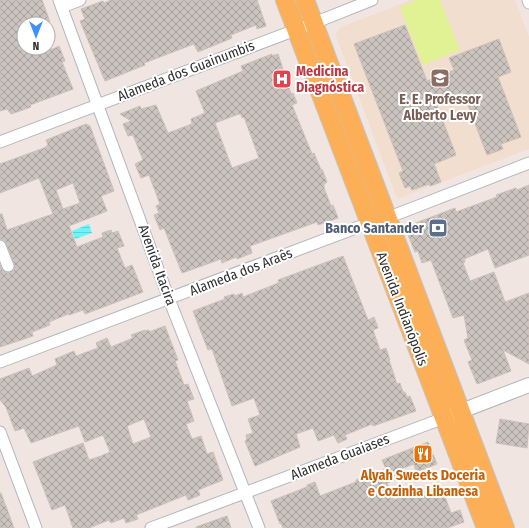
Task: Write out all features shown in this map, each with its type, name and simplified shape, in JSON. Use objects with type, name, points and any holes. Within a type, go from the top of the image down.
[{"type":"main road","name":"Avenida Indianópolis","points":[[285,0],[369,223],[452,415],[505,528]]},
{"type":"main road","name":"Avenida Indianópolis","points":[[305,0],[387,218],[452,415],[486,528]]},
{"type":"street","points":[[60,4],[80,0]]},
{"type":"street","name":"Alameda dos Guainumbis","points":[[0,142],[372,0]]},
{"type":"street","name":"Avenida Itacira","points":[[60,4],[169,299],[259,528]]},
{"type":"street","points":[[387,218],[529,163]]},
{"type":"street","name":"Alameda dos Araês","points":[[0,362],[369,223]]},
{"type":"street","points":[[1,250],[8,266]]},
{"type":"street","name":"Alameda Guaiases","points":[[151,528],[529,385]]},
{"type":"street","points":[[0,432],[36,528]]},
{"type":"shaded area","name":"E. E. Professor Alberto Levy","points":[[411,0],[515,0],[529,37],[529,149],[400,198],[396,196],[336,33],[341,27]]},
{"type":"green space","points":[[417,0],[440,0],[460,50],[423,65],[400,7]]},
{"type":"water","points":[[89,224],[92,233],[75,239],[72,231]]},
{"type":"building","points":[[0,0],[42,0],[48,16],[16,16],[16,56],[56,56],[56,48],[59,46],[65,61],[62,62],[73,89],[30,105],[31,107],[11,114],[7,109],[0,111]]},
{"type":"building","points":[[111,0],[257,0],[266,26],[257,29],[256,25],[231,35],[232,38],[198,52],[194,44],[144,63],[145,65],[105,81],[80,21],[85,19],[81,9],[103,1],[104,3]]},
{"type":"building","points":[[405,25],[427,81],[454,70],[449,58],[499,39],[511,72],[498,77],[521,137],[501,144],[503,149],[487,155],[463,92],[436,103],[456,155],[434,164],[441,182],[430,186],[429,184],[412,190],[410,186],[405,188],[399,173],[403,171],[354,44]]},
{"type":"building","points":[[272,54],[272,56],[278,54],[291,94],[293,93],[297,103],[292,105],[312,154],[314,153],[321,170],[322,169],[327,182],[324,184],[324,188],[331,206],[333,205],[338,218],[318,225],[317,222],[250,246],[252,253],[237,259],[236,257],[222,263],[221,259],[182,273],[164,228],[160,230],[154,215],[159,213],[156,206],[160,204],[149,175],[141,178],[135,164],[143,160],[133,135],[128,136],[123,124],[131,121],[120,114],[140,106],[141,109],[156,105],[168,133],[192,124],[191,119],[205,113],[196,91],[243,71],[241,66]],"holes":[[[241,114],[242,118],[244,117],[259,158],[232,168],[215,123]]]},
{"type":"building","points":[[86,124],[90,126],[114,191],[101,196],[107,211],[69,226],[77,247],[103,237],[102,233],[111,230],[112,233],[118,231],[124,246],[117,248],[125,268],[132,265],[143,292],[85,314],[83,310],[69,315],[68,314],[49,322],[50,325],[32,332],[33,336],[0,347],[0,265],[3,271],[7,273],[13,271],[15,267],[6,243],[4,240],[0,239],[0,214],[2,214],[7,230],[53,214],[39,178],[0,193],[0,164],[44,148],[48,145],[46,140]],"holes":[[[73,183],[80,203],[63,209],[56,190]]]},
{"type":"building","points":[[529,185],[529,255],[495,268],[488,249],[464,259],[465,262],[463,263],[470,281],[494,272],[505,302],[529,293],[529,364],[503,350],[511,371],[477,384],[468,362],[472,360],[464,340],[468,338],[464,315],[453,318],[431,260],[422,263],[418,251],[415,252],[406,230],[408,226],[455,208],[456,212],[497,197],[496,195],[516,188],[517,190]]},
{"type":"building","points":[[343,256],[368,320],[374,317],[378,328],[373,330],[380,350],[386,348],[397,384],[400,383],[403,392],[405,392],[407,397],[410,396],[416,411],[373,426],[372,424],[345,435],[347,439],[338,443],[334,435],[318,441],[313,428],[296,434],[300,447],[255,466],[245,441],[247,440],[246,435],[253,433],[248,419],[260,415],[254,398],[232,406],[212,349],[208,350],[193,311],[234,294],[235,296],[242,293],[243,297],[276,284],[279,282],[278,280]]},
{"type":"building","points":[[165,326],[178,360],[175,361],[184,385],[188,384],[194,399],[187,401],[194,421],[186,424],[192,439],[201,436],[207,454],[213,452],[223,480],[198,490],[200,495],[188,500],[186,495],[136,515],[138,519],[126,523],[124,518],[111,523],[109,520],[89,528],[73,528],[65,505],[52,510],[33,462],[83,443],[89,460],[101,456],[110,452],[103,435],[85,442],[79,426],[31,443],[24,428],[15,431],[6,407],[0,400],[0,379],[29,368],[32,376],[57,365],[55,359],[74,351],[76,356],[98,348],[96,343],[107,338],[111,347],[133,338],[131,335],[145,330],[149,330],[149,332]],"holes":[[[144,419],[151,437],[133,444],[127,426]]]},
{"type":"building","points":[[500,419],[529,424],[527,448],[496,443]]},
{"type":"building","points":[[428,442],[437,464],[416,472],[414,464],[395,471],[398,479],[387,483],[394,500],[409,494],[410,497],[441,486],[451,513],[460,510],[464,522],[447,528],[283,528],[281,523],[280,524],[271,501],[307,487],[307,485],[315,482],[320,496],[386,469],[382,460]]},
{"type":"building","points":[[1,493],[14,528],[0,528]]},
{"type":"building","points":[[227,516],[231,528],[196,528],[196,527]]},
{"type":"place","name":"E. E. Professor Alberto Levy","points":[[440,78]]},
{"type":"place","name":"Medicina Diagnóstica","points":[[282,79]]},
{"type":"place","name":"Banco Santander","points":[[438,228]]},
{"type":"place","name":"Alyah Sweets Doceria e Cozinha Libanesa","points":[[423,454]]}]
